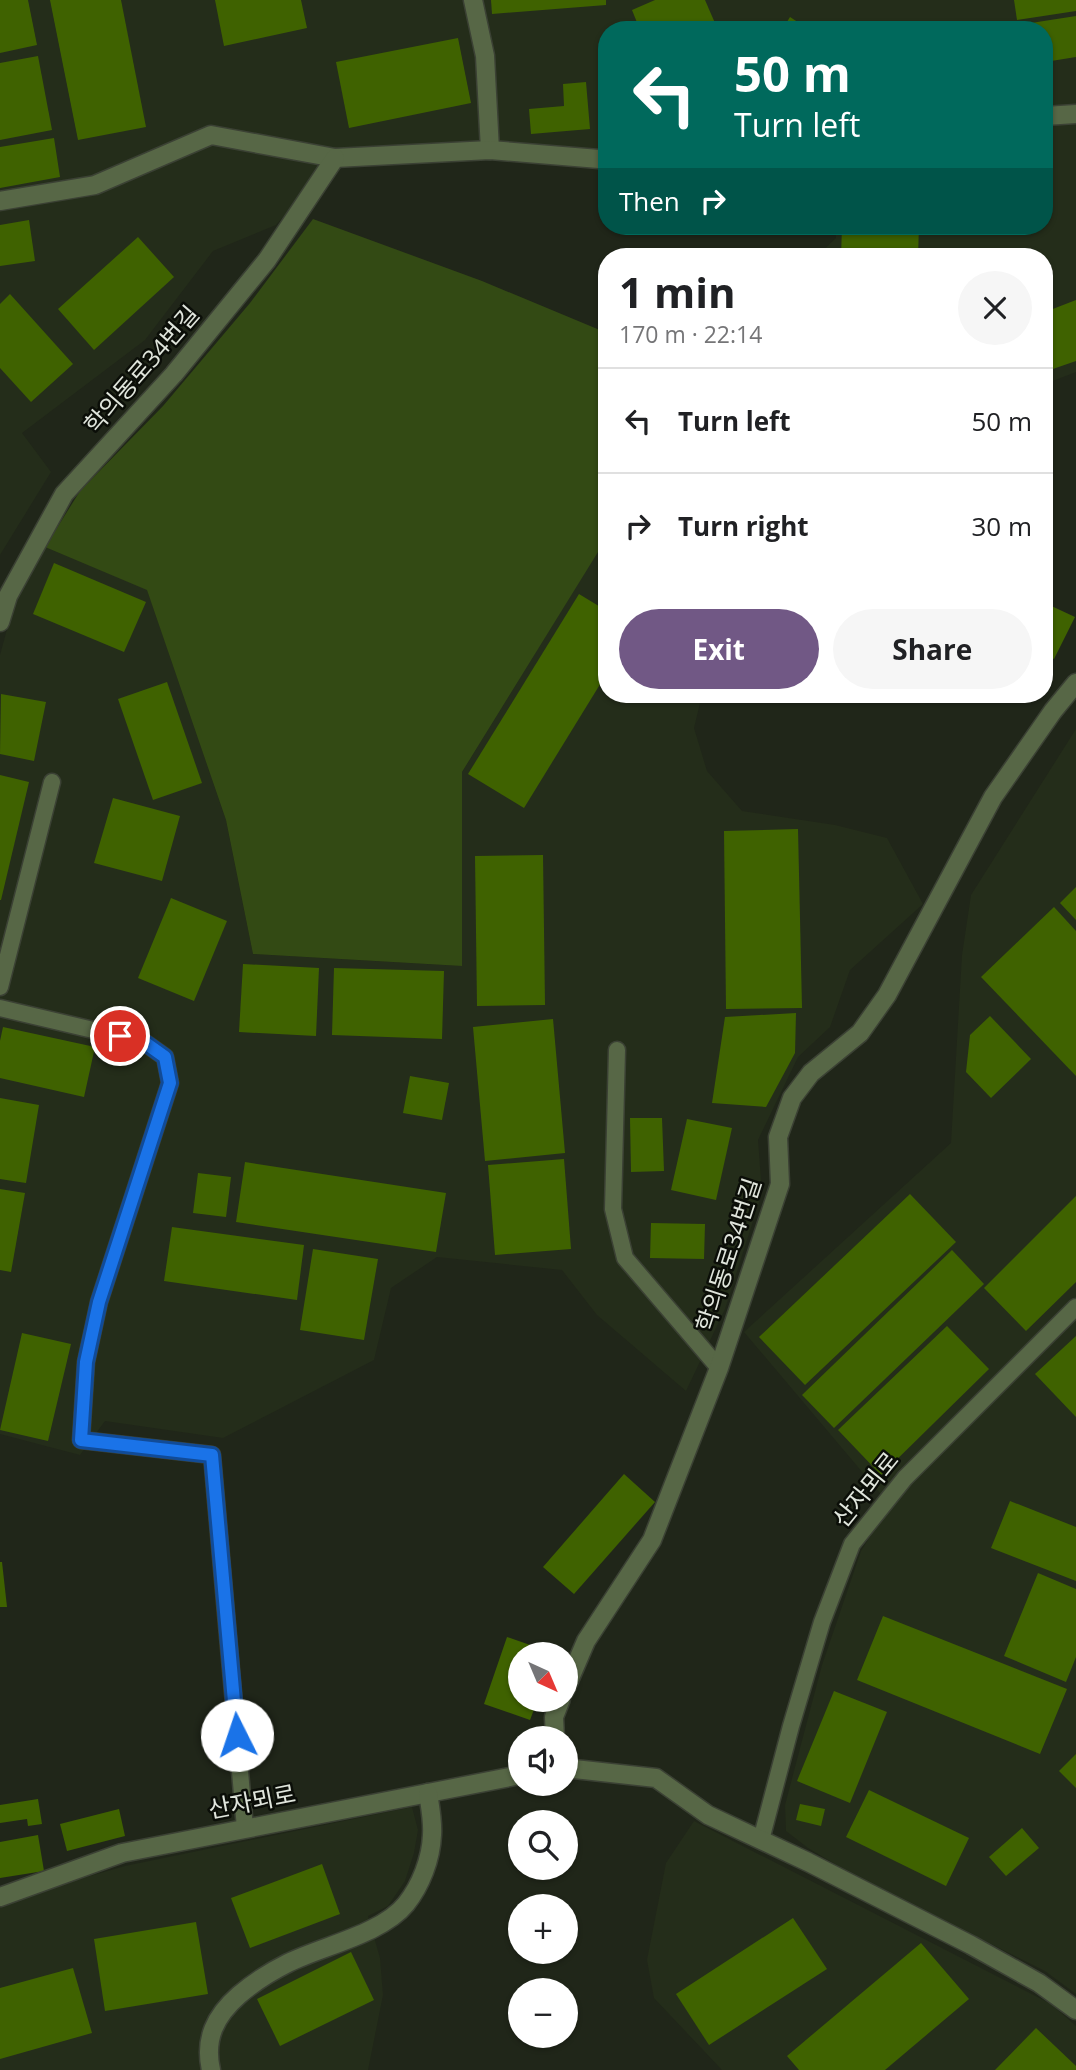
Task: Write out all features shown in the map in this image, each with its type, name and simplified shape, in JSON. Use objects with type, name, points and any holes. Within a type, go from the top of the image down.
[{"type":"street","points":[[473,0],[485,56],[490,150]]},
{"type":"street","points":[[1053,115],[1076,114]]},
{"type":"street","points":[[0,201],[95,185],[211,135],[335,158],[490,150],[598,159]]},
{"type":"street","name":"학의동로34번길","points":[[0,622],[8,596],[64,494],[174,374],[259,270],[335,158]]},
{"type":"street","name":"학의동로34번길","points":[[578,1660],[586,1641],[652,1540],[719,1368],[780,1184],[778,1137],[792,1098],[811,1073],[860,1033],[887,995],[993,797],[1053,711],[1076,683]]},
{"type":"street","points":[[578,1769],[656,1778],[708,1815],[971,1945],[1039,1983],[1076,2010]]},
{"type":"street","name":"산자뫼로","points":[[0,1897],[122,1853],[508,1776]]},
{"type":"street","points":[[211,2070],[209,2036],[218,2017],[231,2002],[255,1982],[289,1963],[366,1931],[384,1922],[404,1906],[419,1884],[428,1859],[432,1834],[428,1793]]},
{"type":"lane","points":[[0,987],[52,782]]},
{"type":"lane","points":[[0,1007],[144,1042],[165,1057],[170,1083],[99,1302],[86,1362],[81,1440],[212,1455],[245,1828]]},
{"type":"lane","points":[[617,1050],[613,1209],[625,1258],[719,1368]]},
{"type":"lane","name":"산자뫼로","points":[[761,1840],[822,1622],[852,1544],[905,1478],[1076,1307]]},
{"type":"shaded area","points":[[0,0],[1076,0],[1076,372],[1053,381],[1053,248],[825,248],[836,235],[1053,235],[1053,21],[598,21],[598,157],[335,158],[276,225],[213,251],[145,340],[22,433],[51,472],[0,555]]},
{"type":"shaded area","points":[[45,547],[147,589],[226,820],[253,954],[462,966],[462,772],[598,551],[598,703],[700,703],[694,728],[707,771],[742,811],[835,825],[887,838],[923,904],[850,970],[830,1027],[798,1057],[758,1140],[762,1193],[725,1309],[686,1391],[597,1315],[562,1270],[437,1257],[391,1288],[374,1360],[223,1438],[105,1421],[80,1455],[0,1434],[0,655],[15,600]]},
{"type":"shaded area","points":[[1076,729],[1076,1994],[1045,1971],[860,1879],[808,1848],[786,1831],[785,1805],[822,1665],[861,1551],[890,1505],[744,1332],[951,1143],[962,955],[971,895]]},
{"type":"shaded area","points":[[412,1807],[418,1830],[405,1881],[388,1906],[368,1916],[380,1958],[383,1995],[368,2070],[0,2070],[0,1907],[125,1866]]},
{"type":"shaded area","points":[[694,1821],[1051,2004],[1076,2026],[1076,2070],[722,2070],[654,1998],[647,1960],[666,1863]]},
{"type":"green space","points":[[313,219],[482,281],[598,329],[598,552],[462,772],[462,966],[253,954],[226,820],[147,590],[45,547],[80,491],[163,406],[250,303]]},
{"type":"building","points":[[0,0],[28,0],[37,45],[0,53]]},
{"type":"building","points":[[50,0],[121,0],[146,127],[78,140]]},
{"type":"building","points":[[215,0],[301,0],[307,28],[224,46]]},
{"type":"building","points":[[491,0],[606,0],[606,5],[492,14]]},
{"type":"building","points":[[655,0],[705,0],[714,21],[636,21],[632,10]]},
{"type":"building","points":[[1014,0],[1076,0],[1076,11],[1017,20]]},
{"type":"building","points":[[1076,16],[1076,57],[1053,61],[1053,21],[1044,21]]},
{"type":"building","points":[[458,38],[471,103],[349,128],[336,62]]},
{"type":"building","points":[[38,56],[52,130],[0,140],[0,63]]},
{"type":"building","points":[[586,82],[590,129],[531,134],[529,109],[564,106],[563,84]]},
{"type":"building","points":[[54,138],[60,177],[0,188],[0,147]]},
{"type":"building","points":[[29,220],[35,261],[0,266],[0,225]]},
{"type":"building","points":[[842,235],[919,235],[918,248],[841,248]]},
{"type":"building","points":[[138,237],[174,277],[94,350],[58,309]]},
{"type":"building","points":[[10,294],[73,364],[31,402],[0,368],[0,304]]},
{"type":"building","points":[[1076,300],[1076,361],[1053,369],[1053,309]]},
{"type":"building","points":[[54,563],[146,602],[124,652],[33,614]]},
{"type":"building","points":[[579,594],[598,606],[598,688],[524,808],[468,774]]},
{"type":"building","points":[[1053,607],[1075,617],[1053,658]]},
{"type":"building","points":[[167,682],[202,783],[153,800],[118,699]]},
{"type":"building","points":[[1,694],[46,702],[34,761],[0,754]]},
{"type":"building","points":[[0,775],[29,782],[1,900],[0,900]]},
{"type":"building","points":[[113,798],[180,816],[162,881],[94,863]]},
{"type":"building","points":[[798,829],[802,1008],[726,1009],[724,831]]},
{"type":"building","points":[[543,855],[545,1005],[477,1006],[475,856]]},
{"type":"building","points":[[1076,887],[1076,920],[1060,903]]},
{"type":"building","points":[[171,898],[227,921],[194,1001],[138,978]]},
{"type":"building","points":[[1054,907],[1076,931],[1076,1076],[981,977]]},
{"type":"building","points":[[243,964],[319,968],[316,1036],[239,1032]]},
{"type":"building","points":[[334,968],[444,971],[442,1039],[332,1035]]},
{"type":"building","points":[[796,1013],[795,1053],[766,1107],[712,1103],[725,1017]]},
{"type":"building","points":[[990,1016],[1031,1059],[991,1098],[966,1072],[970,1035]]},
{"type":"building","points":[[553,1019],[565,1153],[485,1161],[473,1027]]},
{"type":"building","points":[[3,1027],[95,1047],[84,1097],[0,1078],[0,1041]]},
{"type":"building","points":[[410,1076],[449,1083],[442,1120],[403,1113]]},
{"type":"building","points":[[0,1098],[39,1105],[26,1183],[0,1179]]},
{"type":"building","points":[[630,1118],[662,1118],[664,1171],[631,1172]]},
{"type":"building","points":[[687,1119],[732,1128],[716,1200],[671,1190]]},
{"type":"building","points":[[564,1159],[571,1249],[495,1255],[488,1165]]},
{"type":"building","points":[[245,1162],[446,1193],[436,1252],[236,1222]]},
{"type":"building","points":[[198,1173],[231,1177],[226,1217],[193,1213]]},
{"type":"building","points":[[0,1189],[25,1193],[11,1272],[0,1270]]},
{"type":"building","points":[[910,1194],[956,1242],[805,1385],[759,1337]]},
{"type":"building","points":[[1076,1196],[1076,1282],[1026,1331],[984,1288]]},
{"type":"building","points":[[651,1223],[705,1224],[704,1259],[650,1258]]},
{"type":"building","points":[[172,1227],[304,1245],[297,1300],[164,1281]]},
{"type":"building","points":[[313,1249],[378,1259],[364,1340],[300,1330]]},
{"type":"building","points":[[952,1250],[984,1284],[834,1428],[802,1395]]},
{"type":"building","points":[[947,1326],[989,1369],[881,1475],[838,1430]]},
{"type":"building","points":[[22,1333],[71,1344],[48,1441],[0,1430]]},
{"type":"building","points":[[1076,1336],[1076,1417],[1035,1374]]},
{"type":"building","points":[[624,1474],[655,1502],[574,1594],[543,1567]]},
{"type":"building","points":[[1010,1501],[1076,1527],[1076,1581],[991,1548]]},
{"type":"building","points":[[2,1562],[7,1607],[0,1607]]},
{"type":"building","points":[[1038,1573],[1076,1589],[1076,1657],[1066,1682],[1004,1656]]},
{"type":"building","points":[[883,1616],[1067,1689],[1040,1754],[857,1680]]},
{"type":"building","points":[[507,1637],[521,1642],[508,1642],[508,1712],[533,1712],[530,1720],[484,1704]]},
{"type":"building","points":[[834,1691],[887,1712],[850,1803],[797,1781]]},
{"type":"building","points":[[1076,1754],[1076,1788],[1059,1771]]},
{"type":"building","points":[[869,1790],[969,1838],[946,1886],[846,1837]]},
{"type":"building","points":[[38,1799],[42,1824],[28,1826],[27,1819],[0,1823],[0,1805]]},
{"type":"building","points":[[800,1804],[825,1809],[821,1826],[796,1820]]},
{"type":"building","points":[[119,1809],[125,1836],[67,1851],[60,1824]]},
{"type":"building","points":[[1022,1828],[1039,1848],[1006,1876],[989,1857]]},
{"type":"building","points":[[38,1835],[44,1871],[0,1878],[0,1842]]},
{"type":"building","points":[[322,1864],[340,1914],[250,1948],[231,1898]]},
{"type":"building","points":[[793,1918],[827,1969],[709,2045],[676,1994]]},
{"type":"building","points":[[196,1922],[208,1994],[105,2011],[94,1939]]},
{"type":"building","points":[[921,1943],[969,1999],[885,2070],[799,2070],[787,2056]]},
{"type":"building","points":[[351,1952],[374,2000],[280,2046],[257,1999]]},
{"type":"building","points":[[73,1968],[92,2033],[0,2059],[0,1988]]},
{"type":"building","points":[[1036,2028],[1076,2066],[1076,2070],[995,2070]]},
{"type":"route","points":[[120,1036],[144,1042],[165,1057],[170,1083],[99,1302],[86,1362],[81,1440],[212,1455],[237,1735]]}]
